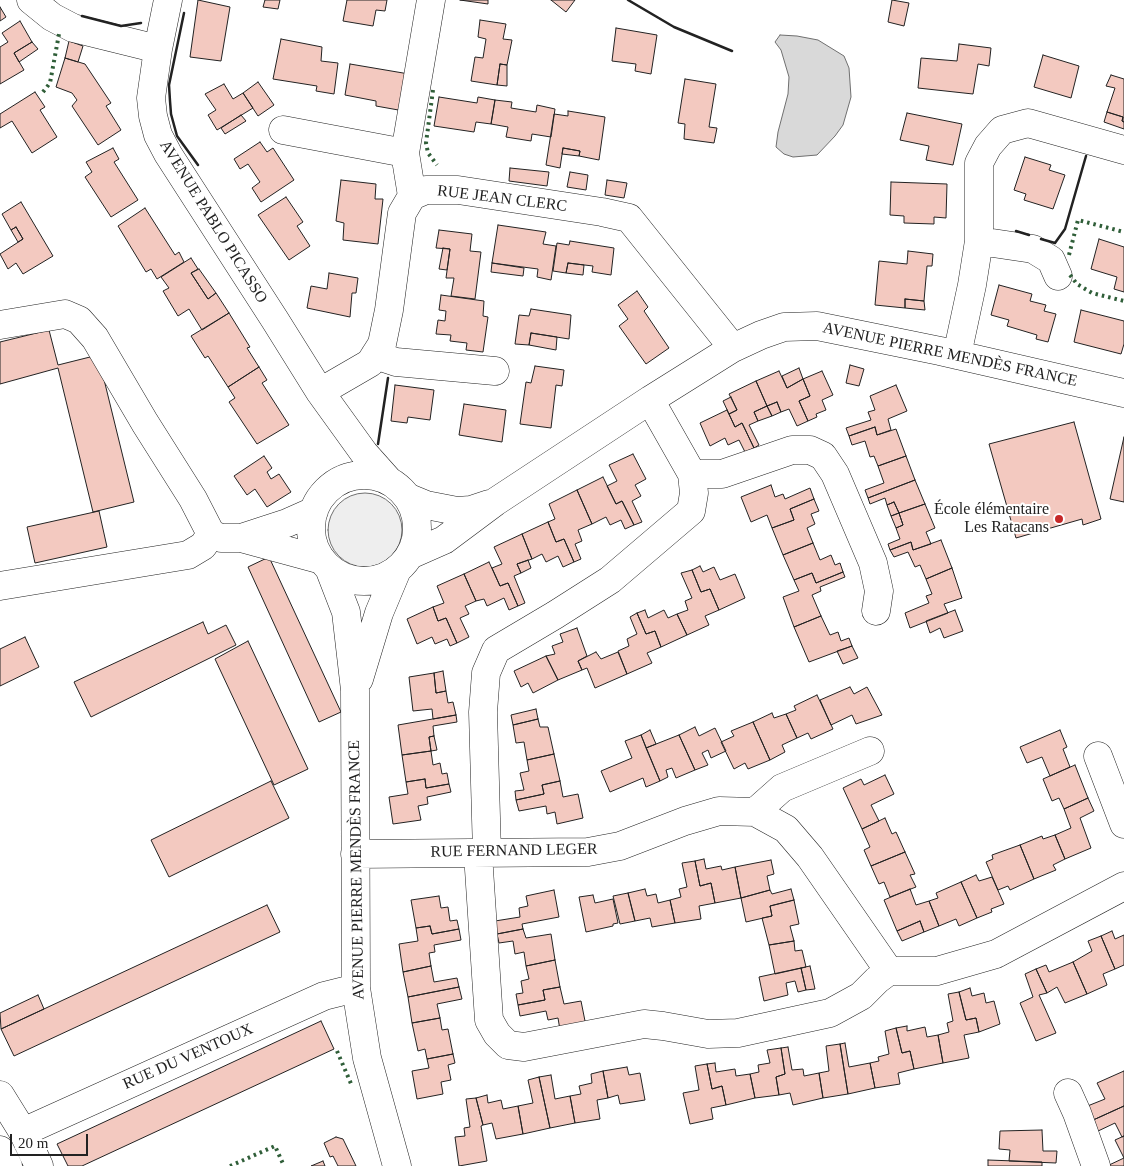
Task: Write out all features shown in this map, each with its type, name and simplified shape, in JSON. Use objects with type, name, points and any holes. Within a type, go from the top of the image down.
[{"type":"street","points":[[31,0],[52,17],[74,28],[158,49]]},
{"type":"street","name":"AVENUE PABLO PICASSO","points":[[168,0],[151,98],[158,135],[168,154],[320,392],[364,453],[399,490]]},
{"type":"street","points":[[412,196],[405,153],[431,0]]},
{"type":"street","points":[[957,355],[979,241],[979,163],[988,146],[1002,130],[1028,123],[1124,150]]},
{"type":"street","points":[[283,130],[405,153]]},
{"type":"street","name":"RUE JEAN CLERC","points":[[320,392],[370,363],[382,344],[402,213],[412,196],[426,190],[458,190],[602,212],[629,218],[733,348]]},
{"type":"street","points":[[979,241],[1032,249],[1051,260],[1058,276]]},
{"type":"street","points":[[0,325],[65,314],[79,320],[95,338],[193,499],[211,534],[221,538],[241,538],[326,564]]},
{"type":"street","name":"AVENUE PIERRE MENDÈS FRANCE","points":[[355,690],[379,613],[403,563],[444,540],[495,502],[650,400],[733,348],[761,335],[784,327],[817,326],[957,355],[1124,393]]},
{"type":"street","points":[[375,355],[396,362],[495,371]]},
{"type":"street","points":[[650,400],[692,474],[694,493],[692,511],[610,580],[556,615],[496,650],[486,673],[483,712],[482,853],[489,1020],[497,1034],[508,1045],[524,1047],[644,1024],[708,1034],[738,1033],[830,1013],[861,996],[888,971],[937,971],[996,954],[1124,886]]},
{"type":"street","points":[[338,482],[344,455],[342,424]]},
{"type":"street","points":[[692,474],[722,474],[792,450],[810,450],[823,456],[836,474],[873,563],[879,591],[876,611]]},
{"type":"street","points":[[363,475],[377,476],[399,490],[415,512],[418,527],[416,542],[403,563],[384,577],[370,581],[355,580],[342,576],[326,564],[315,549],[312,524],[314,511],[327,490],[338,482],[350,477],[363,475]]},
{"type":"street","name":"AVENUE PIERRE MENDÈS FRANCE","points":[[399,490],[426,505],[457,511],[471,510],[495,502]]},
{"type":"street","points":[[241,538],[287,523],[314,511]]},
{"type":"street","points":[[0,586],[188,556],[203,546],[211,534]]},
{"type":"street","name":"AVENUE PIERRE MENDÈS FRANCE","points":[[326,564],[346,612],[355,690],[356,988],[367,1058],[397,1166]]},
{"type":"street","points":[[755,812],[782,788],[870,752]]},
{"type":"street","points":[[1098,756],[1124,824]]},
{"type":"street","name":"RUE FERNAND LEGER","points":[[355,854],[588,852],[620,846],[685,821],[719,811],[755,812],[786,829],[810,856],[888,971]]},
{"type":"street","name":"RUE DU VENTOUX","points":[[23,1132],[324,996],[356,988]]},
{"type":"street","points":[[1068,1093],[1096,1166]]},
{"type":"street","points":[[0,1095],[23,1132],[39,1166]]},
{"type":"street","points":[[0,1150],[8,1166]]},
{"type":"shaded area","points":[[780,35],[818,40],[844,56],[849,68],[851,97],[843,125],[817,155],[793,157],[784,154],[776,147],[788,94],[789,77],[781,50],[775,42]]},
{"type":"shaded area","points":[[365,493],[379,496],[391,504],[399,516],[402,530],[399,544],[391,556],[379,564],[365,567],[351,564],[339,556],[331,544],[328,530],[331,516],[339,504],[351,496]]},
{"type":"building","points":[[198,0],[230,7],[221,61],[190,57]]},
{"type":"building","points":[[265,0],[280,0],[278,9],[263,7]]},
{"type":"building","points":[[347,0],[387,0],[385,11],[376,10],[373,26],[343,21]]},
{"type":"building","points":[[460,0],[488,0],[488,4]]},
{"type":"building","points":[[551,0],[575,0],[566,12]]},
{"type":"building","points":[[892,0],[909,3],[904,26],[888,22]]},
{"type":"building","points":[[0,7],[6,17],[0,21]]},
{"type":"building","points":[[480,20],[506,24],[503,39],[512,40],[507,65],[500,64],[497,85],[471,81],[475,57],[483,58],[486,39],[478,37]]},
{"type":"building","points":[[20,21],[32,42],[14,53],[24,70],[0,84],[0,47],[8,42],[2,33]]},
{"type":"building","points":[[616,28],[657,35],[651,74],[635,71],[636,64],[612,61]]},
{"type":"building","points":[[281,39],[322,47],[321,61],[338,63],[334,94],[316,91],[317,86],[273,79]]},
{"type":"building","points":[[69,41],[83,46],[78,62],[65,58]]},
{"type":"building","points":[[32,42],[38,49],[19,62],[14,53]]},
{"type":"building","points":[[959,44],[991,48],[989,66],[978,64],[973,94],[918,88],[921,58],[957,61]]},
{"type":"building","points":[[1043,55],[1079,66],[1071,98],[1034,87]]},
{"type":"building","points":[[65,58],[85,64],[111,103],[106,106],[121,130],[98,145],[72,106],[77,100],[72,93],[56,87]]},
{"type":"building","points":[[350,64],[409,74],[404,111],[376,106],[376,101],[345,95]]},
{"type":"building","points":[[500,64],[507,65],[507,86],[497,85]]},
{"type":"building","points":[[1111,75],[1124,79],[1124,122],[1122,121],[1123,117],[1107,112],[1115,88],[1106,86]]},
{"type":"building","points":[[685,79],[716,84],[709,127],[717,128],[714,143],[684,139],[685,124],[678,123]]},
{"type":"building","points":[[258,82],[274,105],[258,116],[243,93]]},
{"type":"building","points":[[224,84],[233,99],[243,93],[253,108],[217,130],[208,115],[216,110],[205,94]]},
{"type":"building","points":[[35,92],[45,107],[40,110],[57,137],[32,153],[12,121],[0,128],[0,114]]},
{"type":"building","points":[[439,97],[477,103],[478,97],[495,100],[491,124],[476,122],[474,132],[434,126]]},
{"type":"building","points":[[495,100],[512,102],[511,108],[536,112],[537,105],[555,109],[551,137],[532,134],[531,141],[506,137],[508,127],[491,124]]},
{"type":"building","points":[[568,111],[605,117],[599,160],[579,156],[580,151],[563,148],[560,168],[546,165],[554,114],[568,116]]},
{"type":"building","points":[[1107,112],[1123,117],[1124,129],[1104,122]]},
{"type":"building","points":[[907,113],[962,124],[953,165],[926,160],[929,146],[900,140]]},
{"type":"building","points":[[241,115],[246,121],[225,134],[221,128]]},
{"type":"building","points":[[260,142],[267,152],[273,148],[294,180],[261,202],[252,188],[260,182],[248,164],[240,169],[234,159]]},
{"type":"building","points":[[113,148],[119,159],[114,162],[138,200],[111,217],[85,177],[92,172],[86,162]]},
{"type":"building","points":[[563,148],[580,151],[579,156],[562,154]]},
{"type":"building","points":[[1025,157],[1051,165],[1049,170],[1065,175],[1053,209],[1024,200],[1026,194],[1014,190]]},
{"type":"building","points":[[510,168],[549,172],[547,186],[509,181]]},
{"type":"building","points":[[570,172],[588,175],[586,190],[567,187]]},
{"type":"building","points":[[341,180],[376,184],[375,199],[383,199],[378,244],[343,240],[344,223],[336,221]]},
{"type":"building","points":[[607,180],[627,183],[624,198],[605,195]]},
{"type":"building","points":[[891,182],[947,184],[946,218],[934,217],[934,224],[904,223],[904,216],[890,215]]},
{"type":"building","points":[[286,197],[303,222],[297,226],[310,246],[289,260],[258,215]]},
{"type":"building","points":[[21,202],[53,256],[23,274],[16,263],[8,269],[0,254],[23,239],[16,227],[11,230],[2,214]]},
{"type":"building","points":[[145,208],[175,255],[179,252],[184,262],[157,279],[151,269],[146,272],[118,226]]},
{"type":"building","points":[[498,225],[546,232],[543,244],[556,246],[551,280],[537,277],[538,269],[492,263]]},
{"type":"building","points":[[16,227],[23,239],[18,242],[11,230]]},
{"type":"building","points":[[439,230],[472,234],[470,251],[481,252],[475,299],[451,296],[454,278],[446,278],[450,249],[436,248]]},
{"type":"building","points":[[1099,239],[1124,247],[1124,292],[1114,289],[1117,277],[1091,269]]},
{"type":"building","points":[[570,241],[614,248],[611,275],[592,272],[593,266],[568,263],[566,273],[553,271],[557,243],[569,245]]},
{"type":"building","points":[[443,248],[450,249],[447,270],[439,269]]},
{"type":"building","points":[[908,251],[933,254],[932,266],[927,266],[924,301],[905,299],[905,308],[875,305],[879,261],[907,264]]},
{"type":"building","points":[[191,258],[198,269],[191,273],[208,299],[216,293],[229,313],[202,330],[189,309],[178,316],[163,291],[169,288],[161,277]]},
{"type":"building","points":[[492,263],[524,268],[523,276],[491,272]]},
{"type":"building","points":[[568,263],[584,265],[583,275],[566,273]]},
{"type":"building","points":[[199,269],[216,293],[208,299],[191,273]]},
{"type":"building","points":[[329,273],[358,278],[356,293],[352,293],[350,317],[307,308],[311,286],[327,289]]},
{"type":"building","points":[[999,285],[1032,294],[1030,301],[1046,305],[1044,311],[1056,314],[1048,342],[1036,339],[1037,335],[1007,326],[1009,320],[991,315]]},
{"type":"building","points":[[637,291],[648,307],[644,311],[669,348],[646,364],[619,326],[628,319],[618,305]]},
{"type":"building","points":[[441,295],[484,301],[483,316],[488,317],[483,352],[466,350],[467,343],[450,341],[451,335],[436,334],[438,320],[445,321],[446,311],[439,310]]},
{"type":"building","points":[[905,299],[924,301],[925,310],[905,308]]},
{"type":"building","points":[[531,309],[571,315],[569,339],[531,333],[529,345],[515,344],[519,315],[529,316]]},
{"type":"building","points":[[1081,310],[1124,321],[1124,344],[1121,354],[1074,342]]},
{"type":"building","points":[[229,313],[250,347],[247,348],[259,367],[228,387],[208,356],[205,358],[191,336]]},
{"type":"building","points":[[49,330],[58,365],[98,355],[134,502],[93,512],[58,368],[0,384],[0,342]]},
{"type":"building","points":[[531,333],[557,337],[556,350],[529,345]]},
{"type":"building","points":[[850,365],[864,369],[859,386],[846,383]]},
{"type":"building","points":[[535,366],[564,370],[562,386],[556,385],[551,428],[520,424],[526,382],[531,383]]},
{"type":"building","points":[[259,367],[267,380],[262,383],[289,425],[257,444],[229,402],[235,398],[228,387]]},
{"type":"building","points":[[799,368],[803,379],[787,388],[782,376]]},
{"type":"building","points":[[779,371],[787,388],[803,379],[810,396],[799,401],[808,421],[797,426],[789,409],[781,412],[777,402],[767,406],[756,381]]},
{"type":"building","points":[[822,371],[833,395],[822,400],[826,410],[816,414],[817,417],[808,421],[799,401],[810,396],[803,379]]},
{"type":"building","points":[[756,381],[767,406],[754,412],[758,421],[749,425],[759,445],[754,448],[742,423],[735,427],[729,414],[737,410],[729,394]]},
{"type":"building","points":[[395,385],[434,390],[430,420],[408,417],[407,423],[391,421]]},
{"type":"building","points":[[896,385],[907,411],[888,419],[891,430],[877,435],[875,427],[849,436],[846,428],[871,420],[868,412],[875,410],[870,396]]},
{"type":"building","points":[[731,397],[737,410],[729,414],[723,401]]},
{"type":"building","points":[[777,402],[781,412],[772,416],[767,406]]},
{"type":"building","points":[[464,404],[506,410],[502,442],[459,435]]},
{"type":"building","points":[[767,406],[772,416],[758,421],[754,412]]},
{"type":"building","points":[[727,410],[735,427],[742,423],[754,448],[745,452],[739,440],[728,445],[725,438],[710,446],[700,423]]},
{"type":"building","points":[[1074,422],[1101,519],[1083,525],[1082,519],[1016,538],[989,444]]},
{"type":"building","points":[[875,427],[877,435],[896,429],[906,456],[878,466],[874,456],[870,457],[865,441],[852,445],[849,436]]},
{"type":"building","points":[[1124,437],[1124,502],[1110,499]]},
{"type":"building","points":[[633,454],[646,479],[635,485],[641,496],[632,501],[642,522],[634,525],[622,501],[616,504],[607,486],[617,481],[609,465]]},
{"type":"building","points":[[264,456],[272,468],[267,472],[271,479],[279,474],[291,492],[267,507],[255,489],[247,495],[234,476]]},
{"type":"building","points":[[906,456],[915,480],[868,498],[865,490],[884,483],[878,466]]},
{"type":"building","points":[[603,477],[616,504],[622,501],[634,525],[625,529],[621,520],[610,525],[606,517],[592,524],[577,490]]},
{"type":"building","points":[[915,480],[925,504],[899,513],[894,502],[887,505],[885,498],[870,504],[868,498]]},
{"type":"building","points":[[771,485],[775,497],[783,494],[785,499],[810,488],[814,499],[790,509],[794,520],[772,528],[767,515],[751,522],[741,497]]},
{"type":"building","points":[[577,490],[592,524],[578,530],[582,541],[575,544],[581,559],[574,562],[564,539],[556,542],[548,522],[555,519],[549,504]]},
{"type":"building","points":[[814,499],[819,511],[811,514],[815,524],[807,528],[813,543],[783,555],[772,528],[794,520],[790,509]]},
{"type":"building","points":[[894,502],[899,513],[891,516],[887,505]]},
{"type":"building","points":[[925,504],[935,528],[926,532],[931,544],[913,550],[911,542],[890,550],[888,544],[900,539],[896,528],[903,525],[899,513]]},
{"type":"building","points":[[99,511],[107,547],[35,563],[27,527]]},
{"type":"building","points":[[899,513],[903,525],[896,528],[891,516]]},
{"type":"building","points":[[548,522],[556,542],[564,539],[574,562],[563,567],[558,556],[546,562],[542,554],[532,559],[522,534]]},
{"type":"building","points":[[522,534],[532,559],[517,564],[521,573],[514,576],[525,603],[518,606],[508,583],[500,586],[492,568],[502,564],[494,547]]},
{"type":"building","points":[[941,540],[952,568],[926,579],[920,565],[915,567],[908,552],[894,557],[890,550],[911,542],[913,550]]},
{"type":"building","points":[[813,543],[820,560],[831,555],[835,565],[840,563],[843,572],[816,583],[812,573],[794,580],[783,555]]},
{"type":"building","points":[[269,557],[341,712],[319,722],[248,567]]},
{"type":"building","points":[[528,560],[531,568],[521,573],[517,564]]},
{"type":"building","points":[[489,562],[500,586],[508,583],[518,606],[509,610],[504,598],[487,606],[484,599],[476,601],[464,574]]},
{"type":"building","points":[[700,566],[703,572],[714,567],[720,580],[735,574],[745,598],[719,610],[710,589],[701,592],[692,570]]},
{"type":"building","points":[[952,568],[962,598],[944,604],[948,613],[910,628],[905,613],[929,603],[926,596],[932,594],[926,579]]},
{"type":"building","points":[[692,570],[701,592],[710,589],[719,610],[705,616],[709,625],[687,635],[677,614],[688,610],[685,601],[692,598],[681,573]]},
{"type":"building","points":[[843,572],[845,577],[820,587],[821,591],[812,595],[821,616],[794,627],[783,597],[799,591],[794,580],[812,573],[816,583]]},
{"type":"building","points":[[464,574],[476,601],[465,606],[469,614],[460,618],[469,637],[457,643],[446,618],[438,621],[433,607],[444,603],[437,586]]},
{"type":"building","points":[[433,607],[438,621],[446,618],[457,643],[450,646],[447,639],[435,644],[432,637],[417,644],[407,619]]},
{"type":"building","points":[[645,610],[648,618],[664,610],[668,618],[677,614],[687,635],[661,647],[655,631],[646,634],[637,613]]},
{"type":"building","points":[[955,610],[963,631],[944,638],[940,628],[930,633],[926,621]]},
{"type":"building","points":[[637,613],[646,634],[655,631],[661,647],[647,653],[652,663],[627,674],[618,651],[629,646],[627,639],[637,634],[630,617]]},
{"type":"building","points":[[821,616],[830,635],[838,632],[841,641],[849,638],[852,646],[809,662],[794,627]]},
{"type":"building","points":[[203,622],[208,634],[226,625],[236,645],[91,717],[74,682]]},
{"type":"building","points":[[577,628],[587,656],[578,661],[582,670],[558,680],[546,656],[555,654],[552,646],[563,642],[560,634]]},
{"type":"building","points":[[25,637],[39,667],[0,686],[0,649]]},
{"type":"building","points":[[248,641],[308,769],[274,785],[215,659]]},
{"type":"building","points":[[852,646],[858,658],[843,664],[837,651]]},
{"type":"building","points":[[596,652],[601,659],[618,652],[627,674],[595,688],[587,668],[582,670],[578,661]]},
{"type":"building","points":[[546,656],[558,680],[533,693],[528,683],[521,687],[514,671]]},
{"type":"building","points":[[443,671],[446,691],[436,693],[434,673]]},
{"type":"building","points":[[434,673],[436,693],[446,691],[448,703],[453,702],[456,715],[433,719],[432,709],[413,711],[409,677]]},
{"type":"building","points":[[850,687],[854,694],[867,687],[882,715],[856,724],[852,715],[831,725],[820,700]]},
{"type":"building","points":[[817,695],[833,729],[811,739],[808,733],[797,738],[786,714],[796,710],[794,706]]},
{"type":"building","points":[[536,709],[538,719],[513,725],[511,715]]},
{"type":"building","points":[[772,713],[774,718],[786,714],[797,738],[782,745],[785,752],[770,760],[753,722]]},
{"type":"building","points":[[456,715],[457,722],[433,726],[434,736],[429,737],[431,751],[402,755],[398,725]]},
{"type":"building","points":[[538,719],[540,727],[548,727],[554,754],[527,760],[524,742],[516,743],[513,725]]},
{"type":"building","points":[[753,722],[770,760],[748,769],[745,763],[734,769],[721,742],[734,736],[731,731]]},
{"type":"building","points":[[695,727],[699,736],[715,728],[726,751],[711,758],[708,750],[702,753],[708,765],[695,770],[679,735]]},
{"type":"building","points":[[650,730],[656,744],[646,748],[641,735]]},
{"type":"building","points":[[1060,730],[1067,747],[1063,749],[1070,767],[1050,776],[1042,757],[1027,763],[1020,747]]},
{"type":"building","points":[[641,735],[660,781],[646,787],[643,778],[610,792],[601,771],[632,758],[625,741]]},
{"type":"building","points":[[679,735],[695,770],[676,778],[672,768],[666,770],[668,777],[660,781],[646,748]]},
{"type":"building","points":[[434,736],[437,750],[431,751],[429,737]]},
{"type":"building","points":[[431,751],[433,765],[440,763],[442,774],[447,773],[449,784],[426,788],[425,779],[406,782],[402,755]]},
{"type":"building","points":[[554,754],[560,781],[542,785],[544,794],[516,800],[515,791],[524,790],[520,773],[529,771],[527,760]]},
{"type":"building","points":[[1075,765],[1088,798],[1064,809],[1059,798],[1052,801],[1043,779]]},
{"type":"building","points":[[885,775],[894,794],[871,805],[879,821],[862,829],[843,788],[861,779],[864,785]]},
{"type":"building","points":[[425,779],[426,788],[449,784],[451,792],[427,797],[428,804],[418,806],[421,820],[393,824],[389,797],[408,794],[406,782]]},
{"type":"building","points":[[271,781],[289,818],[169,877],[151,840]]},
{"type":"building","points":[[560,781],[563,797],[578,794],[583,818],[557,824],[555,812],[547,814],[546,806],[519,811],[516,800],[544,794],[542,785]]},
{"type":"building","points":[[1088,798],[1094,811],[1080,818],[1091,848],[1065,859],[1055,835],[1071,828],[1064,809]]},
{"type":"building","points":[[885,818],[892,834],[896,832],[905,852],[871,866],[864,850],[870,847],[862,829]]},
{"type":"building","points":[[1055,835],[1065,859],[1053,865],[1056,870],[1034,879],[1020,845],[1042,836],[1043,839]]},
{"type":"building","points":[[1020,845],[1034,879],[1010,890],[1008,886],[998,890],[986,862],[993,859],[992,855]]},
{"type":"building","points":[[905,852],[915,874],[910,875],[916,887],[890,897],[884,882],[879,884],[871,866]]},
{"type":"building","points":[[704,859],[706,869],[721,866],[722,870],[735,867],[741,898],[715,903],[711,883],[700,886],[695,861]]},
{"type":"building","points":[[771,860],[774,874],[767,876],[770,890],[741,898],[735,867]]},
{"type":"building","points":[[695,861],[700,886],[711,883],[715,903],[699,906],[701,919],[675,923],[670,900],[681,897],[679,889],[687,887],[682,863]]},
{"type":"building","points":[[976,875],[979,881],[992,877],[1004,904],[991,909],[992,912],[977,918],[961,882]]},
{"type":"building","points":[[961,882],[977,918],[959,926],[956,919],[939,926],[929,901],[938,898],[936,893]]},
{"type":"building","points":[[645,889],[647,896],[656,894],[658,903],[670,900],[675,923],[652,927],[650,918],[635,921],[628,893]]},
{"type":"building","points":[[791,889],[794,900],[770,906],[772,916],[746,922],[741,898],[770,890],[772,894]]},
{"type":"building","points":[[910,889],[916,905],[929,901],[939,926],[924,932],[920,921],[897,931],[884,900]]},
{"type":"building","points":[[554,890],[559,917],[522,924],[523,929],[497,934],[495,921],[520,917],[519,908],[528,906],[526,896]]},
{"type":"building","points":[[628,893],[635,921],[620,924],[613,896]]},
{"type":"building","points":[[593,895],[595,903],[613,899],[618,923],[613,924],[613,926],[586,932],[579,897]]},
{"type":"building","points":[[439,896],[441,908],[448,907],[450,921],[457,920],[459,929],[432,934],[430,926],[416,928],[411,900]]},
{"type":"building","points":[[794,900],[799,924],[790,926],[794,941],[769,945],[762,918],[772,916],[770,906]]},
{"type":"building","points":[[267,905],[280,932],[14,1056],[1,1029]]},
{"type":"building","points":[[920,921],[924,932],[902,941],[897,931]]},
{"type":"building","points":[[430,926],[432,934],[459,929],[461,940],[434,945],[435,952],[429,953],[431,966],[403,972],[399,944],[418,941],[416,928]]},
{"type":"building","points":[[523,929],[526,938],[551,934],[555,960],[526,966],[524,952],[515,954],[513,941],[499,943],[497,934]]},
{"type":"building","points":[[1112,931],[1115,939],[1124,935],[1124,965],[1115,969],[1101,936]]},
{"type":"building","points":[[1101,936],[1115,969],[1103,974],[1107,985],[1087,994],[1073,962],[1092,951],[1088,941]]},
{"type":"building","points":[[794,941],[795,951],[802,950],[806,967],[775,974],[769,945]]},
{"type":"building","points":[[555,960],[560,987],[543,990],[545,1000],[518,1005],[516,994],[523,993],[521,981],[529,979],[526,966]]},
{"type":"building","points":[[1073,962],[1087,994],[1065,1003],[1057,987],[1047,993],[1036,969],[1046,965],[1049,972]]},
{"type":"building","points":[[431,966],[434,982],[457,978],[459,987],[408,997],[403,972]]},
{"type":"building","points":[[810,966],[815,989],[806,990],[801,968]]},
{"type":"building","points":[[801,968],[806,990],[798,992],[795,981],[786,983],[788,995],[764,1001],[759,977]]},
{"type":"building","points":[[1036,969],[1047,993],[1039,995],[1056,1033],[1036,1041],[1020,1003],[1033,997],[1025,974]]},
{"type":"building","points":[[459,987],[462,999],[437,1004],[440,1018],[412,1023],[408,997]]},
{"type":"building","points":[[560,987],[564,1004],[581,1001],[586,1026],[560,1030],[558,1018],[548,1020],[546,1011],[520,1016],[518,1005],[545,1000],[543,990]]},
{"type":"building","points":[[970,988],[972,996],[984,993],[986,1003],[994,1001],[1000,1024],[979,1032],[976,1018],[966,1020],[959,992]]},
{"type":"building","points":[[959,992],[966,1020],[976,1018],[979,1032],[964,1035],[969,1058],[943,1063],[938,1035],[949,1032],[947,1023],[953,1021],[948,994]]},
{"type":"building","points":[[38,995],[44,1009],[1,1029],[0,1013]]},
{"type":"building","points":[[440,1018],[442,1030],[448,1029],[453,1054],[427,1059],[425,1049],[418,1051],[412,1023]]},
{"type":"building","points":[[321,1021],[334,1049],[82,1166],[68,1166],[57,1144]]},
{"type":"building","points":[[907,1026],[907,1031],[925,1027],[927,1037],[938,1035],[943,1063],[914,1069],[910,1051],[902,1053],[896,1028]]},
{"type":"building","points":[[896,1028],[902,1053],[910,1051],[914,1069],[898,1073],[900,1084],[875,1088],[870,1063],[879,1061],[878,1057],[889,1054],[885,1031]]},
{"type":"building","points":[[845,1043],[849,1067],[870,1063],[875,1088],[848,1094],[840,1044]]},
{"type":"building","points":[[840,1044],[848,1094],[823,1098],[819,1073],[829,1071],[826,1046]]},
{"type":"building","points":[[788,1047],[792,1070],[803,1069],[804,1076],[819,1073],[823,1098],[793,1105],[790,1093],[779,1095],[776,1077],[785,1074],[781,1048]]},
{"type":"building","points":[[781,1048],[785,1074],[776,1077],[779,1095],[755,1098],[750,1074],[759,1072],[758,1065],[770,1063],[767,1050]]},
{"type":"building","points":[[453,1054],[455,1063],[448,1065],[451,1080],[441,1082],[443,1094],[417,1099],[412,1071],[429,1068],[427,1059]]},
{"type":"building","points":[[715,1063],[716,1072],[735,1069],[736,1076],[750,1074],[755,1098],[726,1105],[722,1086],[712,1089],[707,1064]]},
{"type":"building","points":[[707,1064],[712,1089],[722,1086],[726,1105],[711,1108],[713,1119],[690,1124],[683,1093],[699,1090],[695,1066]]},
{"type":"building","points":[[627,1067],[629,1075],[640,1073],[645,1100],[620,1104],[618,1095],[608,1098],[603,1071]]},
{"type":"building","points":[[603,1071],[608,1098],[597,1100],[600,1119],[575,1123],[570,1096],[581,1094],[579,1086],[592,1083],[591,1074]]},
{"type":"building","points":[[1124,1071],[1124,1106],[1091,1121],[1085,1107],[1105,1099],[1097,1083]]},
{"type":"building","points":[[551,1075],[555,1099],[570,1096],[575,1123],[550,1128],[539,1077]]},
{"type":"building","points":[[539,1077],[550,1128],[523,1134],[518,1106],[533,1103],[528,1080]]},
{"type":"building","points":[[487,1095],[488,1103],[501,1100],[503,1109],[518,1106],[523,1134],[496,1139],[492,1123],[483,1125],[476,1098]]},
{"type":"building","points":[[476,1098],[483,1125],[481,1126],[487,1161],[459,1166],[455,1137],[465,1136],[464,1128],[470,1127],[466,1099]]},
{"type":"building","points":[[1124,1106],[1124,1136],[1122,1137],[1115,1123],[1096,1132],[1091,1121]]},
{"type":"building","points":[[1042,1130],[1043,1151],[1057,1151],[1056,1163],[1009,1161],[1010,1150],[999,1149],[1000,1131]]},
{"type":"building","points":[[1124,1136],[1124,1158],[1115,1140]]},
{"type":"building","points":[[336,1137],[343,1139],[356,1166],[338,1166],[333,1156],[330,1157],[324,1143]]},
{"type":"building","points":[[1124,1158],[1124,1166],[1107,1166]]},
{"type":"building","points":[[988,1160],[1042,1162],[1042,1166],[988,1166]]},
{"type":"building","points":[[323,1161],[325,1166],[311,1166]]},
{"type":"hedge","points":[[43,92],[50,83],[59,34]]},
{"type":"hedge","points":[[433,90],[426,143],[428,153],[437,165]]},
{"type":"hedge","points":[[1069,255],[1078,220],[1124,232]]},
{"type":"hedge","points":[[1070,275],[1077,284],[1092,293],[1124,301]]},
{"type":"hedge","points":[[337,1051],[352,1086]]},
{"type":"hedge","points":[[230,1166],[275,1146],[284,1166]]},
{"type":"wall","points":[[628,0],[674,27],[732,51]]},
{"type":"wall","points":[[184,13],[169,85],[171,114],[177,136],[198,165]]},
{"type":"wall","points":[[82,16],[121,26],[141,23]]},
{"type":"wall","points":[[1041,239],[1055,243],[1065,229],[1086,156]]},
{"type":"wall","points":[[1016,231],[1029,235]]},
{"type":"wall","points":[[378,444],[388,378]]},
{"type":"place","name":"École élémentaire Les Ratacans","points":[[1059,519]]}]
